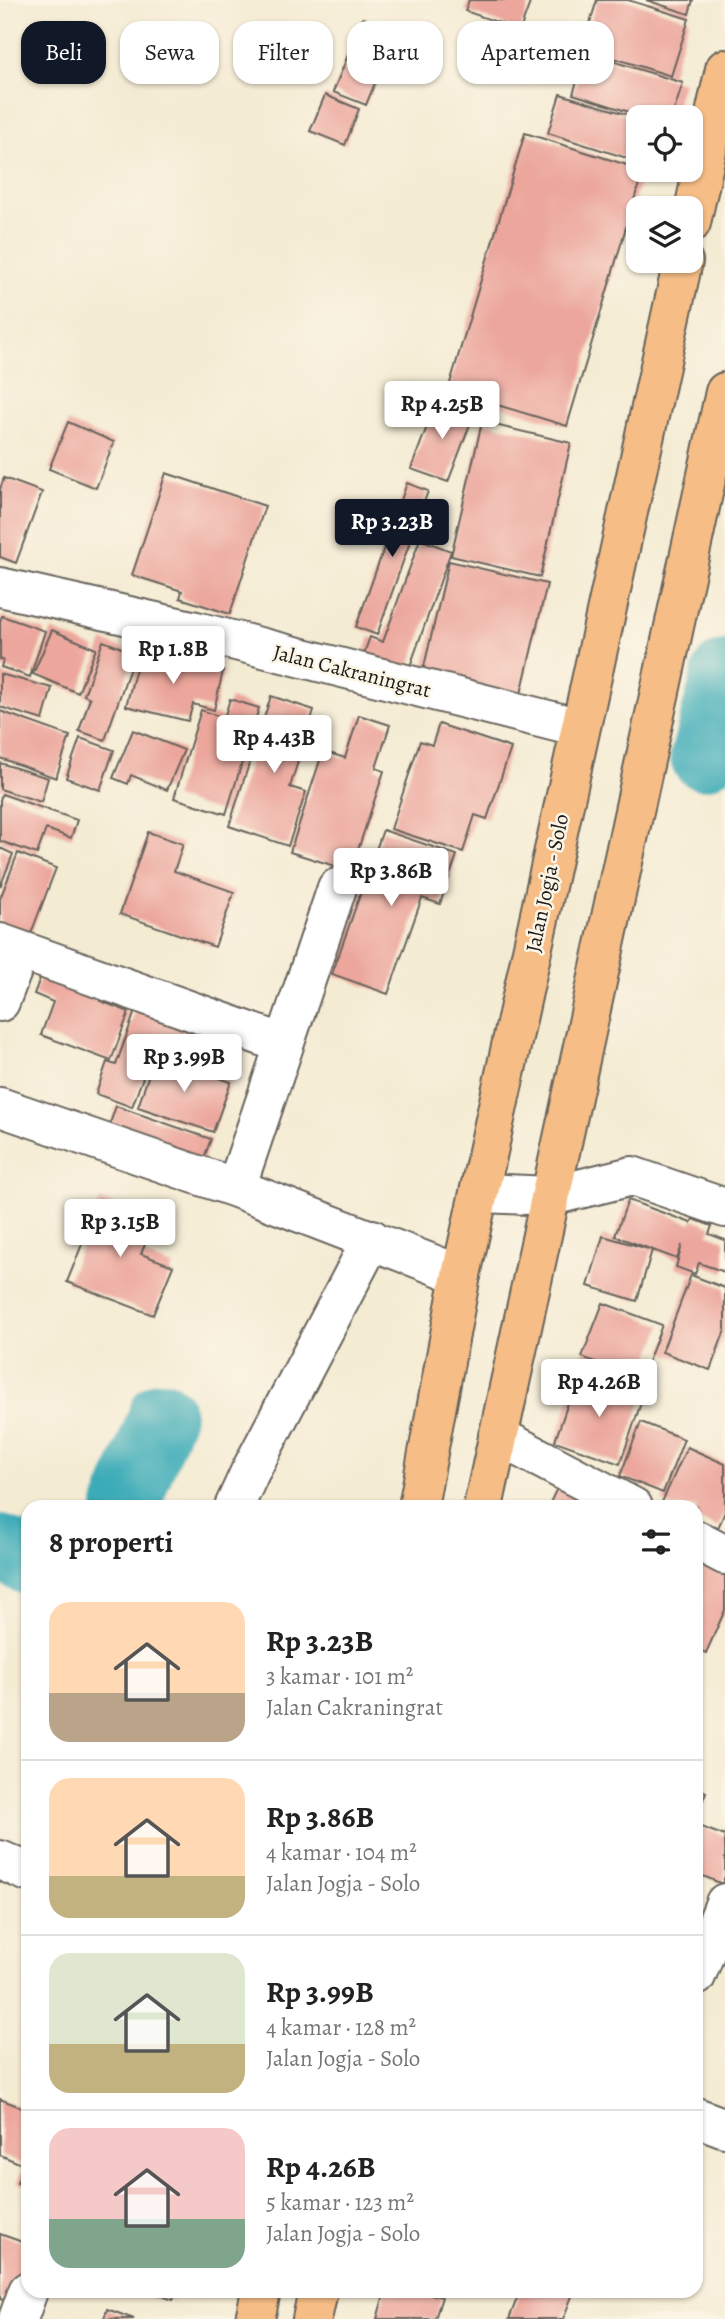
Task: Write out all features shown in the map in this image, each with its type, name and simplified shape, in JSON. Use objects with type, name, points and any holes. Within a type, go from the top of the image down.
[{"type":"highway","points":[[697,196],[725,69]]},
{"type":"highway","name":"Jalan Jogja - Solo","points":[[419,1500],[461,1275],[680,273]]},
{"type":"highway","points":[[484,1500],[725,391]]},
{"type":"highway","points":[[255,2319],[260,2298]]},
{"type":"highway","points":[[312,2319],[316,2298]]},
{"type":"street","name":"Jalan Cakraningrat","points":[[1,590],[196,631],[580,728]]},
{"type":"street","points":[[236,1188],[337,888]]},
{"type":"street","points":[[0,1002],[10,946],[284,1044]]},
{"type":"street","points":[[0,1107],[236,1188],[461,1275]]},
{"type":"street","points":[[480,1193],[551,1196],[632,1176],[725,1208]]},
{"type":"street","points":[[237,1500],[372,1239]]},
{"type":"street","points":[[498,1436],[621,1500]]},
{"type":"street","points":[[703,1544],[725,1555]]},
{"type":"street","points":[[0,1860],[21,1869]]},
{"type":"street","points":[[703,1958],[725,1903]]},
{"type":"street","points":[[703,2120],[725,2128]]},
{"type":"street","points":[[18,2319],[26,2298]]},
{"type":"building","points":[[469,0],[531,0],[523,21],[494,21],[465,11]]},
{"type":"building","points":[[597,0],[628,0],[689,19],[671,76],[614,58],[614,21],[590,21]]},
{"type":"building","points":[[646,0],[693,0],[689,14]]},
{"type":"building","points":[[347,57],[347,84],[375,84],[366,105],[333,92]]},
{"type":"building","points":[[614,62],[683,83],[676,105],[626,105],[626,111],[573,94],[576,84],[614,84]]},
{"type":"building","points":[[560,94],[626,114],[626,158],[548,133]]},
{"type":"building","points":[[325,95],[359,109],[345,145],[310,131]]},
{"type":"building","points":[[525,133],[626,165],[626,182],[639,182],[635,196],[626,196],[626,227],[567,426],[448,390]]},
{"type":"building","points":[[437,400],[474,414],[448,482],[411,469]]},
{"type":"building","points":[[68,422],[114,442],[96,488],[49,469]]},
{"type":"building","points":[[482,422],[571,443],[540,577],[451,556]]},
{"type":"building","points":[[166,473],[265,506],[230,614],[180,598],[182,591],[132,575]]},
{"type":"building","points":[[4,478],[42,492],[16,563],[0,557],[0,489]]},
{"type":"building","points":[[407,483],[428,491],[377,635],[356,627]]},
{"type":"building","points":[[420,539],[451,551],[408,672],[363,656],[370,637],[383,642]]},
{"type":"building","points":[[449,561],[547,584],[520,698],[422,675]]},
{"type":"building","points":[[2,616],[45,631],[30,677],[1,667]]},
{"type":"building","points":[[52,630],[96,649],[78,693],[33,674]]},
{"type":"building","points":[[103,641],[135,653],[105,740],[79,731],[90,698],[84,695]]},
{"type":"building","points":[[141,650],[223,671],[214,710],[193,704],[188,721],[126,706]]},
{"type":"building","points":[[0,674],[52,688],[43,720],[0,707]]},
{"type":"building","points":[[271,696],[314,710],[290,787],[306,792],[288,846],[229,826]]},
{"type":"building","points":[[230,699],[259,708],[226,814],[174,798],[201,710],[224,718]]},
{"type":"building","points":[[0,711],[70,736],[56,778],[0,758]]},
{"type":"building","points":[[359,715],[390,725],[376,768],[384,771],[351,871],[290,852],[323,751],[345,758]]},
{"type":"building","points":[[439,724],[511,748],[487,819],[475,815],[463,852],[391,829],[420,741],[432,745]]},
{"type":"building","points":[[133,730],[184,750],[167,790],[131,775],[128,784],[113,778]]},
{"type":"building","points":[[80,738],[114,750],[100,790],[66,778]]},
{"type":"building","points":[[0,763],[48,778],[41,802],[0,789]]},
{"type":"building","points":[[2,794],[77,820],[71,838],[46,829],[37,854],[0,841]]},
{"type":"building","points":[[383,830],[457,855],[440,904],[422,898],[388,994],[332,974]]},
{"type":"building","points":[[148,832],[183,844],[174,871],[234,892],[215,947],[120,914]]},
{"type":"building","points":[[0,848],[13,854],[0,887]]},
{"type":"building","points":[[18,853],[56,868],[30,936],[0,924],[0,899]]},
{"type":"building","points":[[47,960],[107,982],[100,1001],[129,1012],[111,1061],[41,1035],[53,1002],[34,994]]},
{"type":"building","points":[[140,997],[221,1027],[212,1053],[181,1041],[174,1061],[152,1053],[132,1107],[96,1094],[107,1062],[116,1065]]},
{"type":"building","points":[[155,1056],[231,1082],[213,1132],[138,1107]]},
{"type":"building","points":[[116,1106],[211,1139],[198,1174],[104,1141]]},
{"type":"building","points":[[100,1199],[155,1220],[141,1254],[173,1266],[153,1315],[67,1282]]},
{"type":"building","points":[[628,1200],[691,1223],[693,1219],[712,1226],[709,1234],[725,1240],[725,1272],[699,1263],[695,1274],[676,1267],[682,1245],[677,1259],[615,1236]]},
{"type":"building","points":[[603,1236],[652,1250],[637,1301],[588,1286]]},
{"type":"building","points":[[691,1275],[725,1288],[725,1330],[710,1370],[662,1352]]},
{"type":"building","points":[[603,1303],[662,1325],[641,1380],[582,1357]]},
{"type":"building","points":[[578,1374],[643,1397],[620,1464],[555,1441]]},
{"type":"building","points":[[641,1422],[684,1439],[663,1493],[620,1476]]},
{"type":"building","points":[[687,1447],[725,1464],[725,1512],[718,1528],[703,1521],[703,1500],[663,1500]]},
{"type":"building","points":[[557,1488],[584,1500],[551,1500]]},
{"type":"building","points":[[703,1560],[725,1570],[725,1610],[706,1653],[703,1652]]},
{"type":"building","points":[[703,1828],[725,1836],[725,1876],[722,1884],[703,1876]]},
{"type":"building","points":[[0,2099],[21,2107],[21,2164],[0,2155]]},
{"type":"building","points":[[0,2234],[21,2242],[21,2287],[15,2304],[0,2299]]},
{"type":"building","points":[[383,2298],[442,2298],[435,2319],[377,2319]]},
{"type":"building","points":[[517,2298],[571,2298],[563,2319],[509,2319]]},
{"type":"building","points":[[107,2309],[134,2319],[104,2319]]},
{"type":"waterway","points":[[703,757],[725,673]]},
{"type":"waterway","points":[[129,1500],[162,1414]]},
{"type":"waterway","points":[[0,1548],[21,1558]]}]
